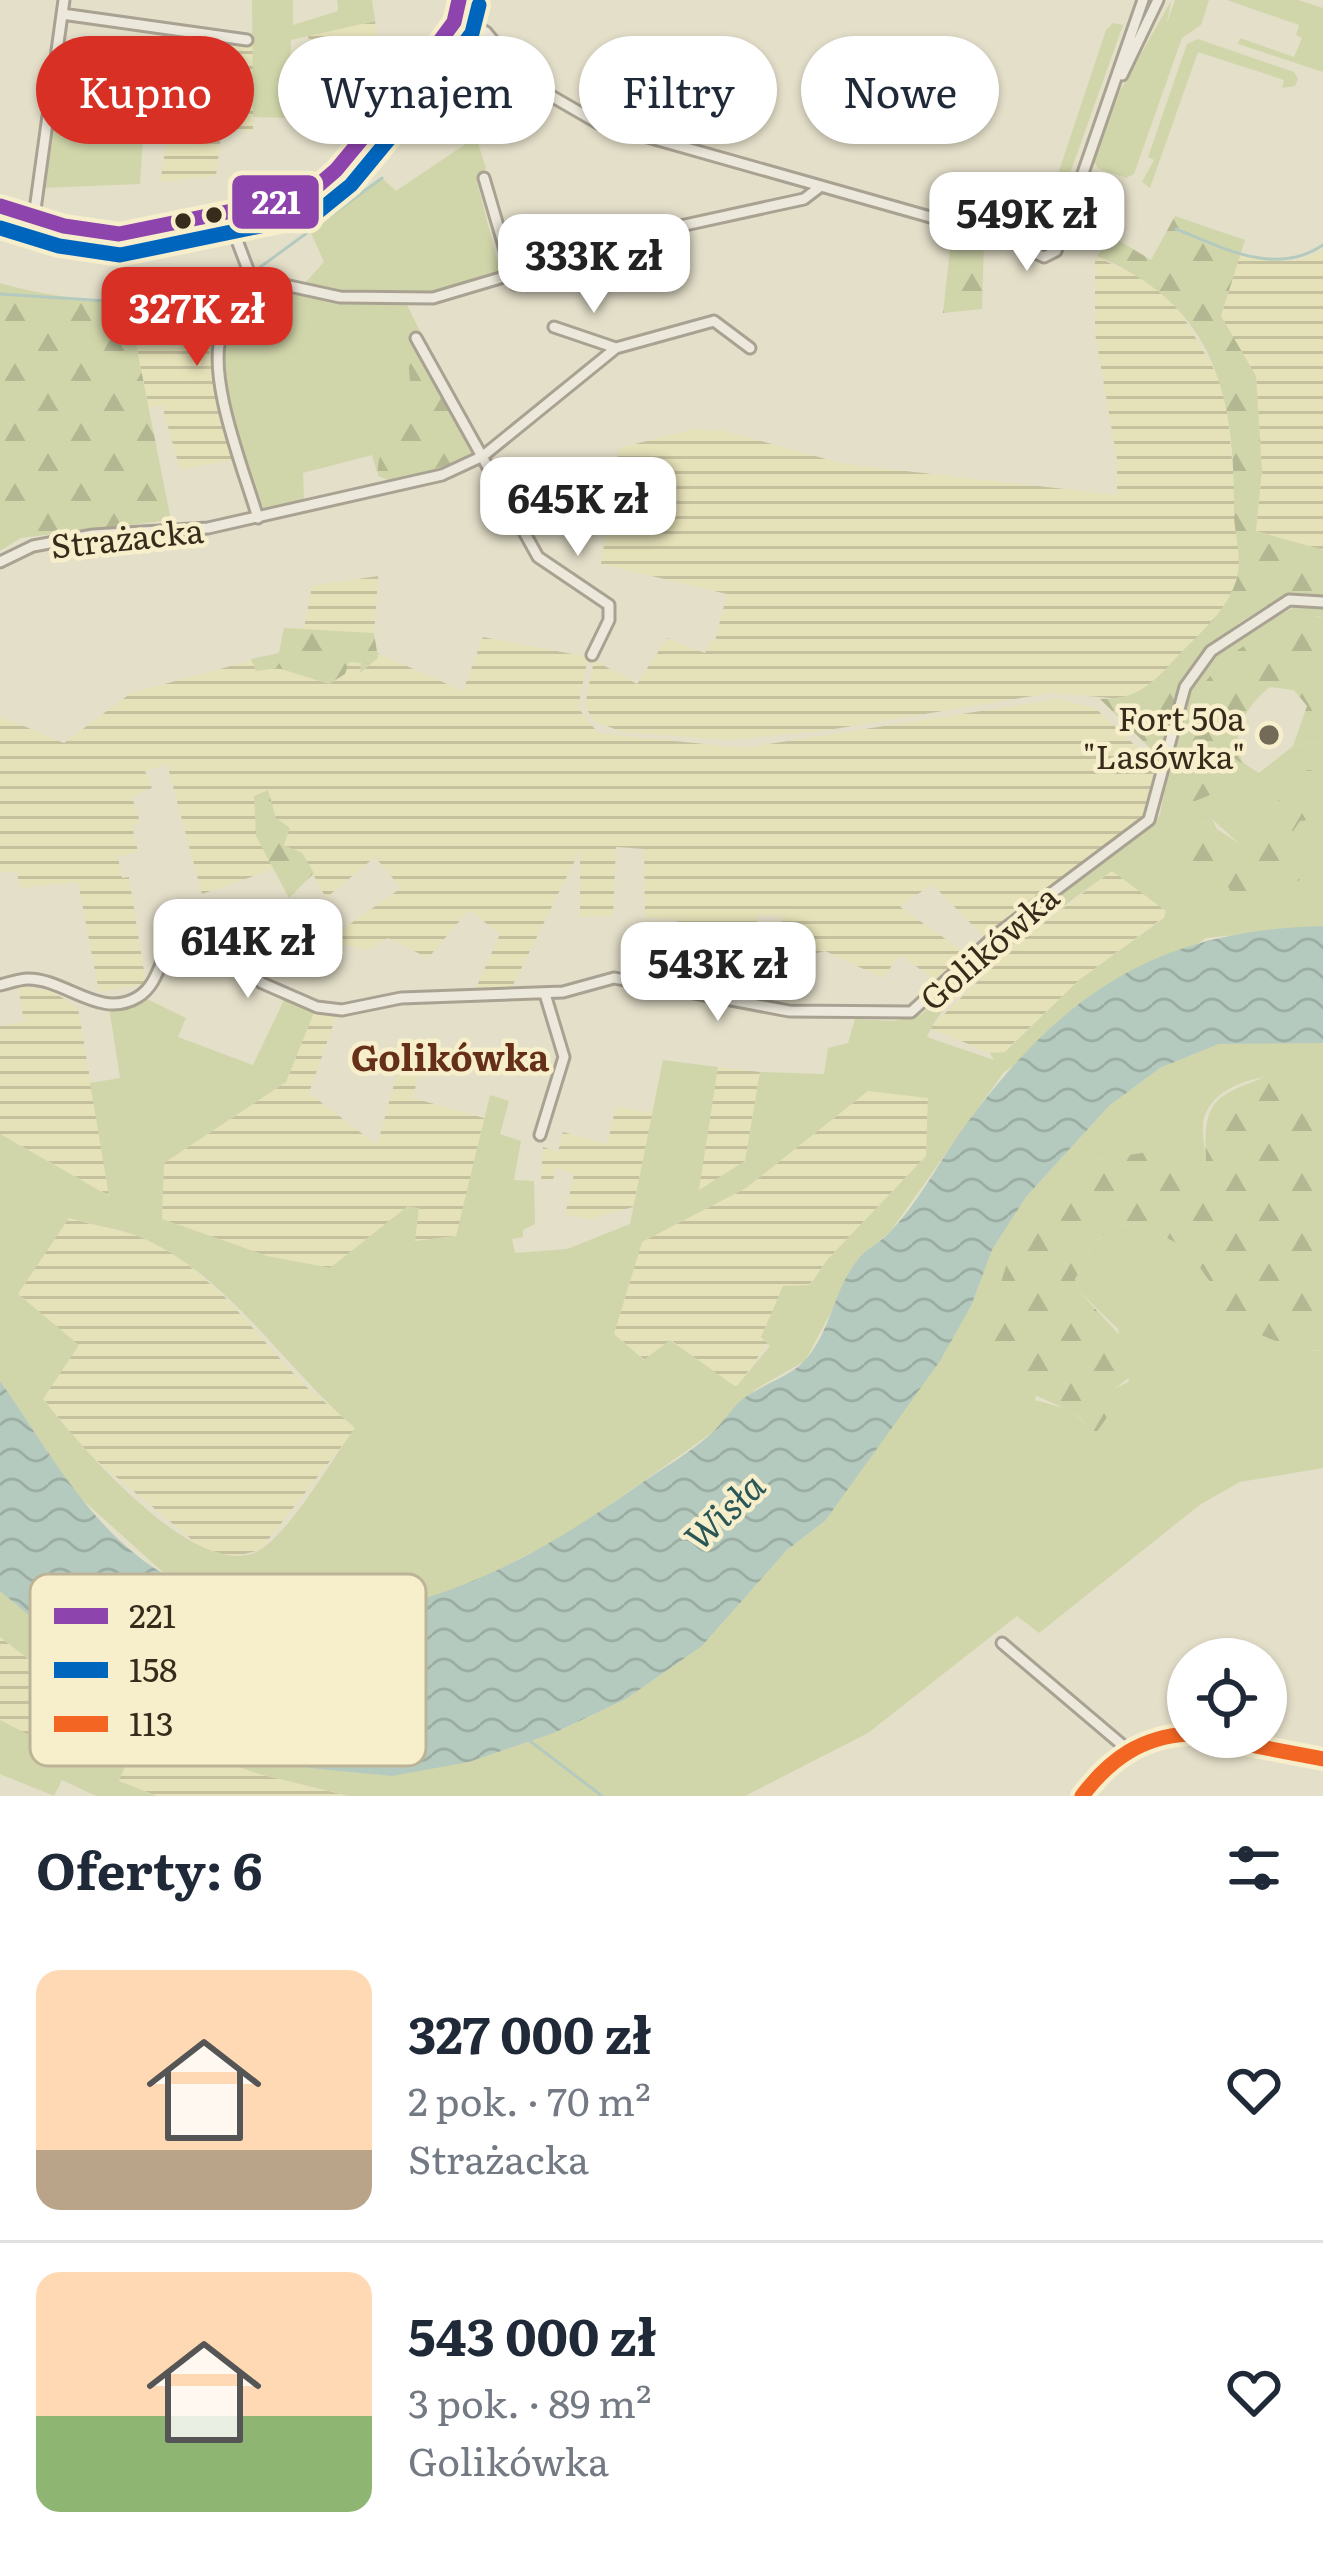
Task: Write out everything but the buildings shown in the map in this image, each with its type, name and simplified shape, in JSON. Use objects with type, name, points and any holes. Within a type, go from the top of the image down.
[{"type":"street","points":[[34,217],[64,0]]},
{"type":"street","points":[[0,206],[119,234],[306,196],[372,128],[458,14],[459,0]]},
{"type":"street","points":[[458,14],[486,32],[527,82],[576,113],[643,138],[1001,237],[1058,248],[1143,0]]},
{"type":"street","points":[[1119,79],[1158,0]]},
{"type":"street","points":[[62,14],[219,36]]},
{"type":"street","points":[[484,178],[513,281]]},
{"type":"street","points":[[252,278],[340,297],[433,298],[513,281],[662,230],[806,199],[821,186]]},
{"type":"street","points":[[227,214],[252,278]]},
{"type":"street","points":[[252,278],[223,330],[217,353],[258,518]]},
{"type":"street","points":[[554,327],[616,348],[715,321],[750,348]]},
{"type":"street","points":[[416,338],[538,557],[609,605],[609,620],[592,655]]},
{"type":"street","name":"Strażacka","points":[[0,562],[33,546],[93,536],[208,528],[442,475],[483,457],[616,348]]},
{"type":"street","name":"Golikówka","points":[[0,985],[28,979],[102,1004],[121,1003],[150,986],[170,943],[188,928],[204,929],[262,983],[317,1007],[545,994],[630,978],[717,1001],[788,1011],[895,1015],[921,1008],[996,935],[1149,820],[1185,687],[1211,651],[1289,600],[1323,602]]},
{"type":"street","points":[[540,1135],[564,1058],[545,994]]},
{"type":"street","points":[[1002,1643],[1127,1749]]},
{"type":"street","points":[[1082,1796],[1127,1749],[1167,1736]]},
{"type":"street","points":[[1287,1752],[1323,1759]]},
{"type":"shaded area","points":[[375,21],[377,36],[308,36]]},
{"type":"shaded area","points":[[166,144],[220,144],[216,176],[160,182]]},
{"type":"shaded area","points":[[1323,250],[1323,550],[1256,531],[1262,470],[1256,377],[1221,316],[1240,255],[1295,261]]},
{"type":"shaded area","points":[[1095,256],[1154,284],[1175,303],[1225,388],[1241,552],[1235,586],[1217,618],[1153,686],[1123,699],[1051,693],[822,731],[725,740],[623,732],[593,721],[585,705],[594,660],[637,684],[667,638],[705,653],[709,641],[715,641],[727,594],[601,564],[619,448],[694,429],[725,431],[844,464],[1117,495],[1117,459],[1095,333]]},
{"type":"shaded area","points":[[132,323],[203,327],[236,459],[180,470],[162,405],[149,408]]},
{"type":"shaded area","points":[[378,576],[373,651],[463,691],[483,637],[588,657],[578,708],[598,733],[743,748],[1058,699],[1095,708],[1154,763],[1150,810],[985,938],[932,884],[900,907],[967,954],[939,984],[900,954],[883,978],[825,951],[781,962],[782,916],[758,915],[755,933],[678,927],[676,919],[645,918],[644,849],[616,847],[613,916],[580,917],[580,850],[510,991],[473,995],[500,934],[469,910],[428,958],[388,938],[368,950],[342,945],[336,934],[401,888],[375,857],[326,898],[313,874],[289,898],[274,869],[202,894],[167,764],[145,771],[152,788],[132,797],[140,822],[132,826],[138,852],[118,857],[122,878],[129,877],[146,984],[99,992],[78,882],[20,888],[17,873],[0,871],[0,716],[64,743],[131,693],[279,653],[284,628],[304,628],[312,586]]},
{"type":"shaded area","points":[[1113,870],[1167,912],[1164,917],[1079,980],[1004,1052],[990,1053],[930,1028],[1014,946]]},
{"type":"shaded area","points":[[18,986],[52,991],[78,1008],[110,1196],[0,1134],[0,1026],[24,1022]]},
{"type":"shaded area","points":[[315,1010],[337,1014],[309,1093],[377,1145],[401,1060],[421,1064],[413,1098],[484,1118],[457,1236],[415,1241],[408,1206],[330,1268],[267,1256],[161,1219],[164,1163],[286,1082]]},
{"type":"shaded area","points":[[718,1067],[760,1072],[745,1161],[698,1191]]},
{"type":"shaded area","points":[[868,1091],[928,1098],[926,1156],[827,1260],[736,1388],[671,1340],[645,1360],[614,1334],[642,1242],[746,1188]]},
{"type":"shaded area","points":[[616,1107],[653,1113],[633,1207],[589,1219],[565,1215],[574,1174],[556,1168],[553,1180],[541,1180],[543,1147],[558,1152],[563,1132],[607,1144]]},
{"type":"shaded area","points":[[68,1218],[143,1237],[178,1256],[224,1296],[304,1385],[356,1428],[260,1550],[233,1557],[202,1548],[85,1451],[43,1398],[78,1345],[18,1294]]},
{"type":"shaded area","points":[[0,1637],[30,1660],[30,1736],[0,1720]]},
{"type":"shaded area","points":[[124,1766],[236,1766],[349,1796],[157,1796],[118,1781]]},
{"type":"green space","points":[[252,0],[293,0],[293,25],[338,11],[337,0],[372,0],[375,21],[309,36],[278,36],[278,118],[254,117]]},
{"type":"green space","points":[[1175,0],[1209,0],[1201,25],[1182,38],[1134,174],[1126,178],[1099,169],[1094,162],[1117,96],[1171,1],[1167,23]]},
{"type":"green space","points":[[1227,0],[1298,0],[1323,8],[1323,72],[1238,44],[1240,38],[1294,57],[1302,38],[1296,35],[1299,25]]},
{"type":"green space","points":[[1113,23],[1123,25],[1052,224],[1039,230],[929,207],[929,195],[946,194],[1020,218],[1045,213],[1106,30]]},
{"type":"green space","points":[[1198,39],[1294,72],[1298,79],[1295,86],[1282,88],[1284,80],[1198,52],[1150,188],[1142,182],[1154,160],[1148,157],[1187,44]]},
{"type":"green space","points":[[47,144],[143,144],[140,184],[40,188]]},
{"type":"green space","points":[[466,144],[478,144],[486,168],[477,181],[501,276],[403,294],[353,294],[304,284],[324,262],[310,231],[382,178],[396,191]]},
{"type":"green space","points":[[1175,216],[1245,240],[1221,316],[1256,376],[1262,470],[1256,531],[1323,550],[1323,597],[1280,602],[1221,638],[1179,692],[1155,753],[1100,699],[1134,693],[1158,676],[1207,626],[1233,589],[1238,549],[1229,426],[1222,390],[1192,326],[1136,276],[1097,256],[1110,235],[1151,260]]},
{"type":"green space","points":[[952,230],[984,239],[982,309],[943,313]]},
{"type":"green space","points":[[246,270],[211,357],[203,327],[132,324],[171,520],[21,538],[0,551],[0,283],[74,298],[160,303],[207,296]]},
{"type":"green space","points":[[262,285],[405,301],[481,453],[428,476],[377,472],[372,455],[303,473],[304,501],[267,511],[257,502],[228,394],[222,345]]},
{"type":"green space","points":[[417,351],[474,456],[394,482],[378,476],[378,466],[388,442],[413,416],[408,358]]},
{"type":"green space","points":[[1302,602],[1323,607],[1323,618],[1317,616],[1195,701],[1190,719],[1194,801],[1217,746],[1259,773],[1293,746],[1323,741],[1323,773],[1300,772],[1243,847],[1212,819],[1158,842],[1224,878],[1299,879],[1276,856],[1300,820],[1323,818],[1323,926],[1206,938],[1004,1072],[890,1232],[861,1256],[805,1361],[756,1389],[713,1432],[573,1531],[471,1584],[426,1598],[426,1574],[165,1574],[75,1493],[0,1381],[0,1134],[109,1196],[90,1083],[120,1078],[109,1007],[145,998],[186,1018],[178,1037],[253,1065],[284,1000],[315,1010],[286,1082],[164,1163],[162,1219],[267,1256],[330,1268],[408,1206],[419,1208],[415,1241],[456,1236],[490,1095],[509,1101],[500,1134],[521,1141],[514,1180],[534,1181],[535,1224],[523,1230],[523,1237],[512,1239],[515,1253],[567,1249],[630,1224],[663,1060],[718,1067],[699,1190],[745,1161],[760,1072],[824,1074],[828,1048],[848,1043],[855,1019],[894,1021],[922,1014],[993,943],[1146,830],[1160,815],[1175,732],[1193,685],[1219,651]],"holes":[[[1112,871],[1166,911],[1164,918],[1079,980],[1005,1052],[990,1053],[994,1060],[927,1037],[937,1018],[981,972]],[[868,1091],[928,1098],[926,1156],[827,1260],[810,1285],[783,1286],[761,1337],[770,1346],[736,1387],[670,1340],[644,1360],[614,1334],[642,1242],[746,1188]],[[69,1218],[140,1237],[179,1258],[232,1302],[355,1428],[297,1512],[258,1551],[232,1556],[203,1547],[172,1529],[110,1475],[43,1399],[79,1345],[18,1294]]]},
{"type":"green space","points":[[1305,615],[1323,618],[1323,741],[1293,746],[1307,706],[1294,690],[1270,687],[1254,703],[1238,734],[1246,766],[1217,747],[1215,793],[1193,802],[1189,748],[1195,699],[1234,653]]},
{"type":"green space","points":[[284,628],[374,633],[378,658],[360,673],[361,663],[349,662],[345,674],[329,684],[278,668],[256,671],[251,659],[279,653]]},
{"type":"green space","points":[[1300,772],[1323,773],[1323,818],[1300,821],[1277,855],[1300,880],[1277,892],[1236,902],[1224,879],[1196,884],[1192,868],[1157,842],[1212,819],[1217,829],[1243,846]]},
{"type":"green space","points":[[268,790],[276,818],[290,828],[284,845],[302,853],[314,873],[289,898],[256,836],[254,796]]},
{"type":"green space","points":[[1323,1043],[1323,1076],[1274,1076],[1226,1091],[1205,1115],[1206,1161],[1185,1179],[1148,1153],[1097,1160],[1035,1400],[1068,1409],[1086,1424],[1115,1388],[1129,1382],[1118,1329],[1079,1291],[1075,1279],[1104,1234],[1138,1223],[1186,1248],[1210,1282],[1206,1298],[1232,1318],[1275,1341],[1323,1351],[1323,1468],[1240,1482],[1201,1504],[1039,1633],[1017,1616],[868,1733],[745,1796],[349,1796],[236,1766],[469,1762],[554,1733],[626,1699],[702,1646],[787,1550],[825,1521],[972,1304],[992,1250],[1026,1197],[1109,1106],[1160,1068],[1219,1044]]},
{"type":"green space","points":[[1279,1071],[1323,1076],[1323,1351],[1275,1341],[1232,1318],[1205,1298],[1210,1282],[1186,1248],[1138,1223],[1104,1234],[1075,1279],[1079,1291],[1136,1353],[1138,1371],[1114,1389],[1108,1416],[1096,1433],[1070,1411],[997,1372],[979,1351],[1008,1260],[1047,1211],[1097,1160],[1148,1152],[1185,1178],[1206,1161],[1207,1121],[1219,1100]]},
{"type":"green space","points":[[0,1591],[30,1616],[30,1660],[0,1637]]},
{"type":"green space","points":[[0,1720],[30,1736],[30,1766],[125,1766],[119,1781],[157,1796],[96,1796],[62,1780],[54,1796],[0,1774]]},
{"type":"water","name":"Wisła","points":[[1323,926],[1323,1043],[1219,1044],[1160,1068],[1109,1106],[1026,1197],[992,1250],[972,1304],[940,1361],[825,1521],[787,1550],[702,1646],[626,1699],[554,1733],[469,1762],[392,1776],[304,1766],[426,1766],[426,1597],[526,1556],[580,1524],[685,1454],[746,1397],[806,1359],[860,1257],[899,1222],[1003,1077],[1079,1004],[1163,956],[1264,930]]},
{"type":"water","points":[[0,1381],[75,1490],[143,1560],[165,1574],[30,1574],[30,1616],[0,1591]]},
{"type":"waterway","points":[[259,268],[382,178]]},
{"type":"waterway","points":[[1176,229],[1231,251],[1268,259],[1287,259],[1323,245]]},
{"type":"waterway","points":[[0,294],[184,306],[208,301],[246,278]]},
{"type":"waterway","points":[[530,1741],[602,1796]]},
{"type":"transit line","name":"221","points":[[0,206],[64,226],[119,234],[306,196],[336,170],[414,76],[454,22],[459,0]]},
{"type":"transit line","name":"158","points":[[0,228],[59,246],[120,255],[314,215],[351,185],[431,88],[472,33],[479,5]]},
{"type":"transit line","name":"113","points":[[1082,1796],[1128,1752],[1167,1737]]},
{"type":"transit line","name":"113","points":[[1287,1752],[1323,1759]]},
{"type":"place","name":"Fort 50a \"Lasówka\"","points":[[1269,735]]},
{"type":"district","name":"Golikówka","points":[[450,1055]]}]
